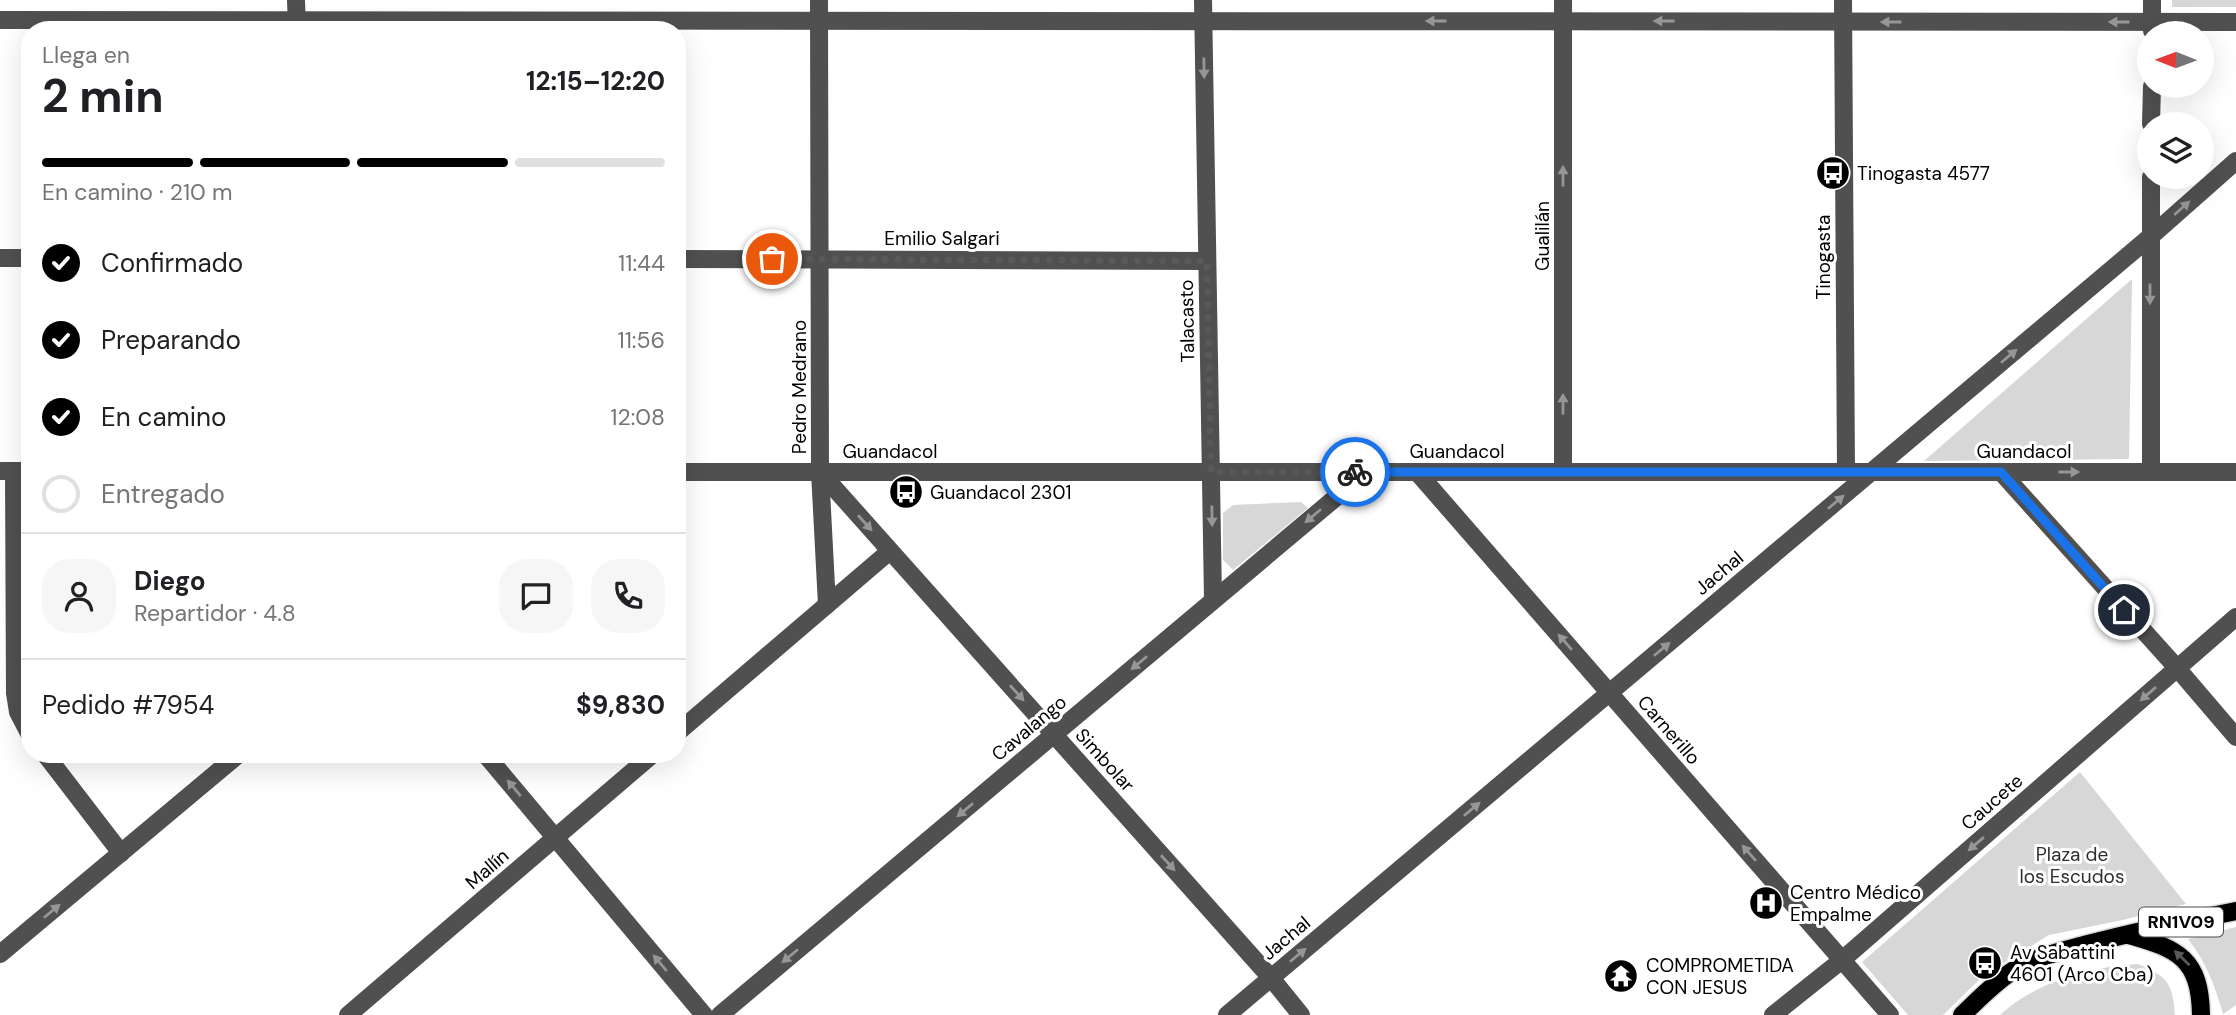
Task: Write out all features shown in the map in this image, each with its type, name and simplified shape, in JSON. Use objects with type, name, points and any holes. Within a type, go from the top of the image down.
[{"type":"main road","name":"RN1V09","points":[[1962,1015],[1992,986],[2013,971],[2066,950],[2126,934],[2236,911]]},
{"type":"main road","points":[[2126,934],[2161,944],[2184,959],[2190,966],[2201,994],[2201,1015]]},
{"type":"street","points":[[296,0],[297,21]]},
{"type":"street","name":"Pedro Medrano","points":[[819,0],[820,472],[827,606]]},
{"type":"street","name":"Talacasto","points":[[1202,0],[1213,600]]},
{"type":"street","name":"Gualilán","points":[[1563,0],[1563,472]]},
{"type":"street","name":"Tinogasta","points":[[1843,0],[1846,472]]},
{"type":"street","points":[[2152,0],[2152,21]]},
{"type":"street","points":[[0,20],[59,21]]},
{"type":"street","points":[[686,21],[1844,22],[2137,28]]},
{"type":"street","points":[[2214,24],[2236,22]]},
{"type":"street","name":"Jachal","points":[[1227,1015],[2150,237],[2236,161]]},
{"type":"street","points":[[2151,189],[2151,472]]},
{"type":"street","points":[[0,258],[21,258]]},
{"type":"street","name":"Emilio Salgari","points":[[686,258],[1207,261]]},
{"type":"street","points":[[15,471],[15,693],[21,718]]},
{"type":"street","name":"Guandacol","points":[[686,472],[2236,472]]},
{"type":"street","name":"Simbolar","points":[[820,472],[1301,1015]]},
{"type":"street","name":"Cavalango","points":[[720,1015],[1365,472]]},
{"type":"street","name":"Carnerillo","points":[[1417,472],[1890,1015]]},
{"type":"street","points":[[2001,472],[2236,737]]},
{"type":"street","points":[[686,725],[890,551]]},
{"type":"street","name":"Caucete","points":[[1773,1015],[1842,960],[2236,617]]},
{"type":"street","points":[[52,763],[121,853]]},
{"type":"street","points":[[0,954],[228,763]]},
{"type":"street","points":[[492,763],[704,1015]]},
{"type":"street","name":"Mallín","points":[[348,1015],[642,763]]},
{"type":"green space","points":[[2172,0],[2236,0],[2236,7],[2172,7]]},
{"type":"green space","points":[[2132,279],[2129,459],[1924,461]]},
{"type":"green space","points":[[1301,502],[1308,508],[1233,570],[1223,560],[1223,513],[1233,505]]},
{"type":"green space","name":"Plaza de los Escudos","points":[[2080,772],[2186,904],[2049,935],[1984,975],[1943,1015],[1908,1015],[1862,962]]},
{"type":"green space","points":[[2236,927],[2236,1005],[2223,1014],[2209,975],[2188,939]]},
{"type":"green space","points":[[2138,964],[2167,982],[2175,1015],[2000,1015],[2029,994],[2064,978],[2102,968]]},
{"type":"way so far","points":[[772,259],[1207,261],[1211,472],[1355,472]]},
{"type":"place","name":"Tinogasta 4577","points":[[1833,173]]},
{"type":"place","name":"Guandacol 2301","points":[[906,492]]},
{"type":"place","name":"Centro Médico Empalme","points":[[1766,903]]},
{"type":"place","name":"Av Sabattini 4601 (Arco Cba)","points":[[1985,963]]},
{"type":"place","name":"COMPROMETIDA CON JESUS","points":[[1621,976]]},
{"type":"route","points":[[1355,472],[2001,472],[2124,610]]}]
